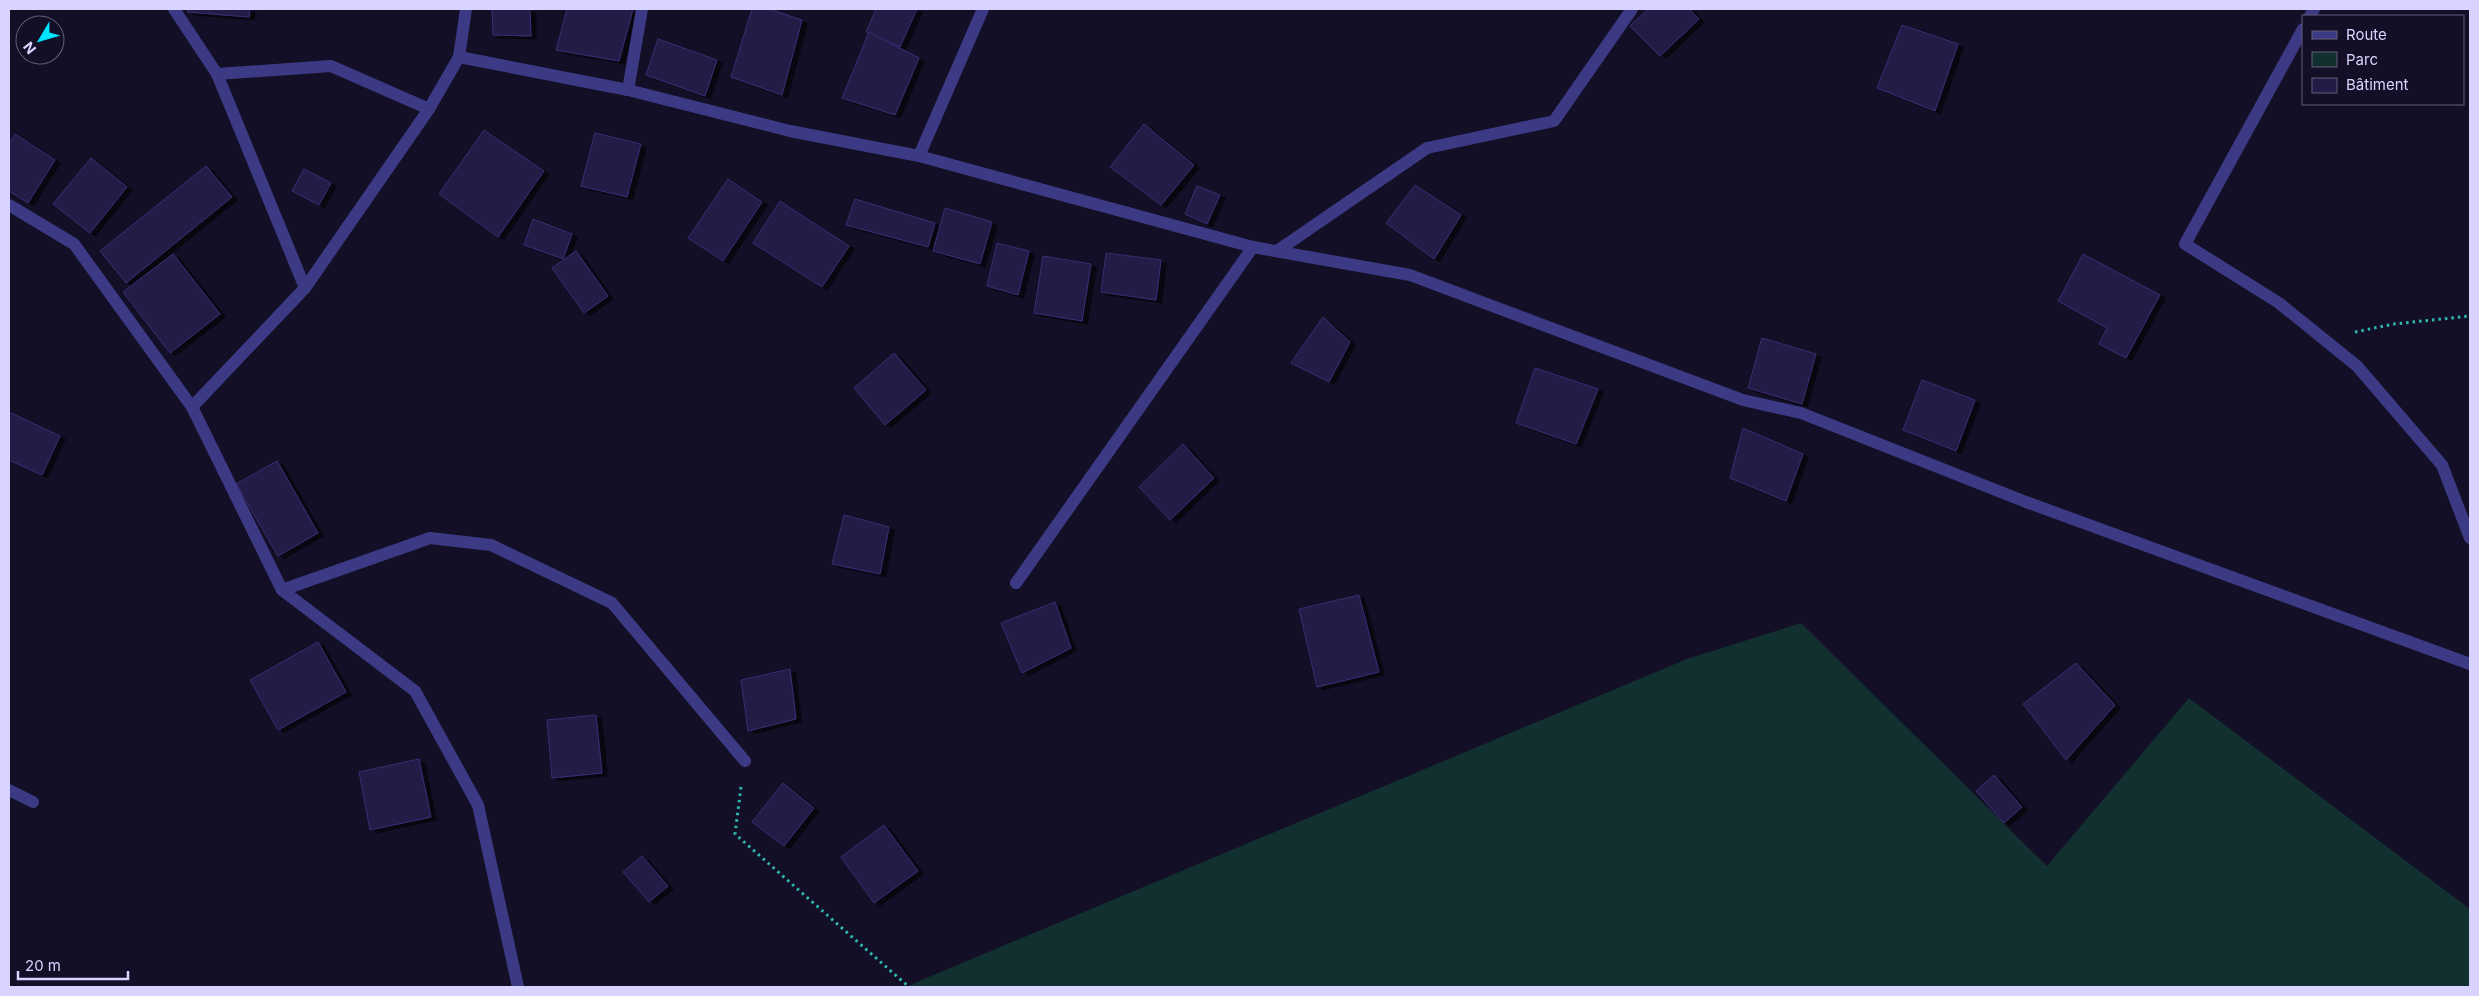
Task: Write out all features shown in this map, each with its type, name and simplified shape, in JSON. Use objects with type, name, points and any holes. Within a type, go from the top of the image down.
[{"type":"street","points":[[174,9],[216,74],[305,288]]},
{"type":"street","points":[[192,407],[305,288],[429,108],[459,57],[466,9]]},
{"type":"street","points":[[628,90],[642,9]]},
{"type":"street","points":[[919,156],[983,9]]},
{"type":"street","points":[[1277,251],[1427,148],[1554,121],[1632,9]]},
{"type":"street","points":[[2302,31],[2186,244],[2279,303],[2357,366],[2442,465],[2470,538]]},
{"type":"street","points":[[459,57],[628,90],[790,131],[919,156],[1253,246],[1410,275],[1743,400],[1801,413],[2026,502],[2470,664]]},
{"type":"street","points":[[216,74],[331,66],[429,108]]},
{"type":"street","points":[[9,205],[74,244],[192,407],[282,590],[415,691],[478,805],[518,987]]},
{"type":"street","points":[[1016,583],[1253,246]]},
{"type":"street","points":[[282,590],[430,538],[491,545],[612,603],[745,761]]},
{"type":"street","points":[[9,790],[33,802]]},
{"type":"path","points":[[2323,339],[2394,324],[2470,316]]},
{"type":"path","points":[[745,761],[735,834],[909,987]]},
{"type":"green space","points":[[1801,623],[2047,866],[2189,698],[2470,909],[2470,987],[905,987],[1687,659]]},
{"type":"building","points":[[188,9],[250,9],[249,17],[187,12]]},
{"type":"building","points":[[492,9],[530,9],[531,36],[493,35]]},
{"type":"building","points":[[567,9],[633,9],[619,61],[556,50]]},
{"type":"building","points":[[752,9],[769,9],[802,20],[782,95],[731,77]]},
{"type":"building","points":[[876,9],[917,9],[900,47],[866,32]]},
{"type":"building","points":[[1648,9],[1689,9],[1699,19],[1660,56],[1630,26]]},
{"type":"building","points":[[1902,25],[1958,44],[1935,111],[1877,88]]},
{"type":"building","points":[[869,32],[919,58],[895,115],[842,98]]},
{"type":"building","points":[[658,39],[717,60],[705,96],[646,75]]},
{"type":"building","points":[[1144,124],[1194,165],[1161,205],[1110,167]]},
{"type":"building","points":[[484,130],[544,171],[498,237],[439,194]]},
{"type":"building","points":[[595,133],[641,144],[627,197],[581,186]]},
{"type":"building","points":[[15,134],[55,160],[28,203],[9,191],[9,144]]},
{"type":"building","points":[[91,158],[127,187],[90,233],[53,204]]},
{"type":"building","points":[[206,166],[232,197],[126,283],[100,251]]},
{"type":"building","points":[[304,169],[331,183],[319,205],[292,191]]},
{"type":"building","points":[[728,179],[762,202],[723,261],[688,238]]},
{"type":"building","points":[[1415,185],[1461,215],[1434,259],[1386,223]]},
{"type":"building","points":[[1197,186],[1220,195],[1207,224],[1185,214]]},
{"type":"building","points":[[855,199],[935,223],[928,247],[846,225]]},
{"type":"building","points":[[780,201],[849,246],[822,287],[753,243]]},
{"type":"building","points":[[945,208],[992,222],[980,264],[933,251]]},
{"type":"building","points":[[533,219],[572,234],[563,259],[524,245]]},
{"type":"building","points":[[997,243],[1029,251],[1018,295],[987,286]]},
{"type":"building","points":[[576,251],[608,296],[584,313],[552,268]]},
{"type":"building","points":[[1106,253],[1161,260],[1156,300],[1101,292]]},
{"type":"building","points":[[173,254],[220,314],[170,353],[123,292]]},
{"type":"building","points":[[2083,254],[2160,295],[2126,358],[2099,344],[2107,328],[2058,301]]},
{"type":"building","points":[[1043,256],[1091,264],[1082,321],[1034,313]]},
{"type":"building","points":[[1323,317],[1350,342],[1329,382],[1291,363]]},
{"type":"building","points":[[1762,338],[1816,354],[1802,404],[1748,388]]},
{"type":"building","points":[[894,353],[926,390],[885,425],[854,388]]},
{"type":"building","points":[[1535,368],[1598,389],[1576,444],[1516,423]]},
{"type":"building","points":[[1922,380],[1975,400],[1956,451],[1903,430]]},
{"type":"building","points":[[9,412],[60,436],[42,475],[9,460]]},
{"type":"building","points":[[1743,428],[1803,454],[1786,501],[1730,478]]},
{"type":"building","points":[[1183,444],[1214,478],[1170,520],[1139,487]]},
{"type":"building","points":[[277,461],[318,533],[278,556],[236,484]]},
{"type":"building","points":[[844,515],[889,527],[880,574],[832,564]]},
{"type":"building","points":[[1359,595],[1379,672],[1317,687],[1299,609]]},
{"type":"building","points":[[1055,602],[1071,648],[1022,673],[1001,623]]},
{"type":"building","points":[[318,642],[346,692],[278,730],[250,680]]},
{"type":"building","points":[[2076,663],[2115,705],[2066,760],[2023,704]]},
{"type":"building","points":[[790,669],[796,719],[748,731],[741,680]]},
{"type":"building","points":[[596,715],[602,773],[552,778],[547,720]]},
{"type":"building","points":[[419,759],[431,817],[370,830],[359,772]]},
{"type":"building","points":[[1994,775],[2022,807],[2004,823],[1976,791]]},
{"type":"building","points":[[783,783],[814,808],[784,846],[752,822]]},
{"type":"building","points":[[884,825],[918,871],[874,903],[841,857]]},
{"type":"building","points":[[642,856],[668,886],[649,902],[623,872]]}]
